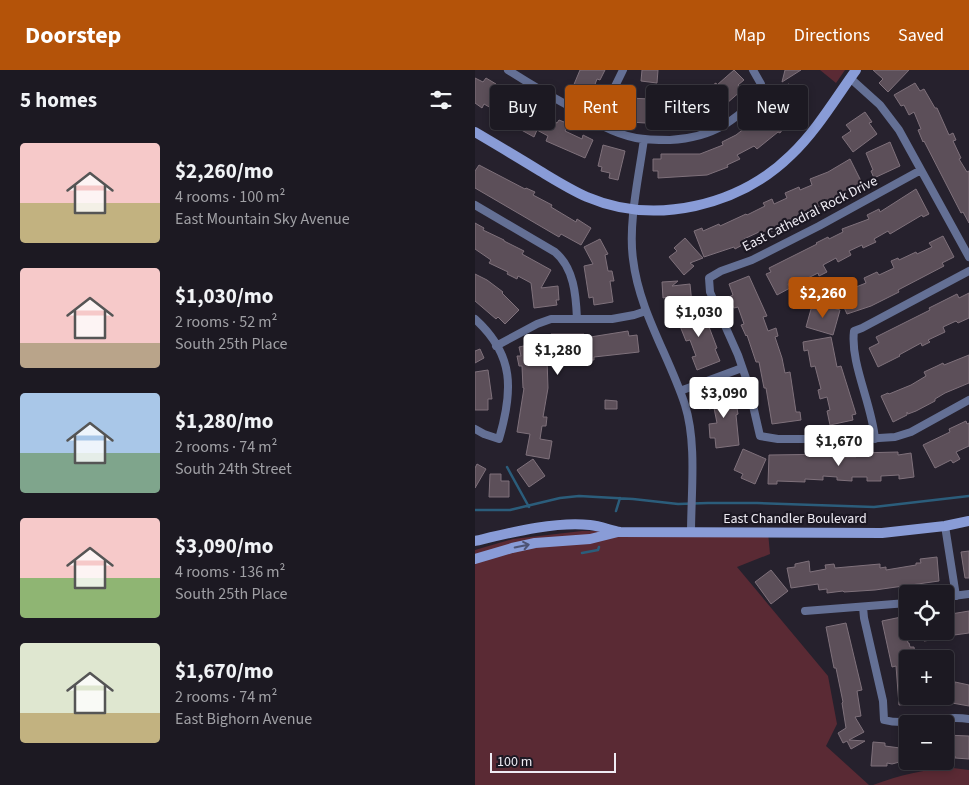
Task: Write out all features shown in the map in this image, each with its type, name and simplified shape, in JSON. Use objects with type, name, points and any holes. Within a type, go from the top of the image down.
[{"type":"main road","points":[[475,132],[563,185],[587,197],[609,204],[635,208],[665,210],[695,206],[718,200],[755,183],[778,166],[804,142],[853,74]]},
{"type":"main road","name":"East Chandler Boulevard","points":[[475,541],[511,532],[556,526],[590,525],[620,532],[882,533],[945,526],[969,521]]},
{"type":"main road","name":"East Chandler Boulevard","points":[[475,559],[535,543],[590,539],[620,532]]},
{"type":"street","points":[[508,70],[565,104]]},
{"type":"street","points":[[616,85],[623,70]]},
{"type":"street","points":[[613,130],[624,135],[644,139],[681,140],[699,137],[717,129],[745,110],[759,94],[761,84],[753,70]]},
{"type":"street","points":[[853,74],[899,130],[969,257]]},
{"type":"street","points":[[644,139],[632,237],[633,260],[646,312],[680,392],[690,427],[691,533]]},
{"type":"street","name":"East Cathedral Rock Drive","points":[[743,368],[709,292],[709,278],[721,271],[752,260],[921,170]]},
{"type":"street","points":[[475,205],[562,258],[571,277],[577,319]]},
{"type":"street","points":[[875,439],[874,422],[852,344],[853,331],[969,271]]},
{"type":"street","points":[[496,346],[543,321],[559,318],[612,319],[646,312]]},
{"type":"street","points":[[475,319],[482,325],[496,346],[509,378],[507,411],[499,439],[475,429]]},
{"type":"street","points":[[680,392],[743,368],[760,436],[778,439],[875,439],[895,437],[911,432],[969,400]]},
{"type":"street","points":[[945,526],[956,596],[969,594]]},
{"type":"street","points":[[805,611],[899,604]]},
{"type":"street","points":[[863,607],[883,701],[884,720],[901,723],[937,718],[969,719]]},
{"type":"shaded area","points":[[820,70],[845,70],[836,83]]},
{"type":"shaded area","points":[[582,531],[768,532],[770,554],[737,567],[828,676],[837,724],[826,746],[869,785],[475,785],[475,550],[513,539]]},
{"type":"shaded area","points":[[954,768],[969,770],[969,785],[873,785],[912,773],[932,770],[954,770]]},
{"type":"building","points":[[580,70],[605,70],[600,80],[597,79],[595,85],[574,85]]},
{"type":"building","points":[[642,70],[658,70],[657,83],[641,81]]},
{"type":"building","points":[[734,70],[744,80],[738,85],[738,94],[728,102],[728,85],[717,85]]},
{"type":"building","points":[[785,70],[801,70],[782,82]]},
{"type":"building","points":[[873,70],[909,70],[888,92],[879,83],[883,79]]},
{"type":"building","points":[[475,78],[483,82],[486,78],[496,84],[490,85],[490,107],[484,104],[482,108],[475,103]]},
{"type":"building","points":[[915,83],[920,91],[924,89],[935,108],[937,108],[949,135],[953,133],[956,140],[953,141],[961,158],[959,159],[967,172],[969,171],[969,223],[963,212],[961,213],[923,142],[918,130],[921,129],[914,112],[909,115],[904,105],[901,106],[894,95]]},
{"type":"building","points":[[636,98],[646,99],[646,123],[636,122]]},
{"type":"building","points":[[865,112],[872,122],[869,123],[877,134],[853,152],[842,137],[851,131],[846,125]]},
{"type":"building","points":[[559,120],[565,122],[565,131],[582,139],[583,135],[593,140],[585,158],[546,141],[548,136],[537,130],[555,130],[555,122],[557,123]]},
{"type":"building","points":[[521,130],[537,130],[534,137]]},
{"type":"building","points":[[742,130],[782,130],[757,149],[754,146],[737,155],[740,159],[727,165],[728,167],[707,175],[658,178],[658,171],[653,171],[653,159],[661,159],[661,154],[700,154],[723,145],[722,142]]},
{"type":"building","points":[[890,142],[900,166],[874,178],[866,153]]},
{"type":"building","points":[[603,145],[625,151],[618,180],[609,178],[610,173],[601,171],[602,167],[598,166]]},
{"type":"building","points":[[850,159],[862,183],[851,188],[852,190],[825,202],[826,204],[799,214],[800,217],[761,237],[759,232],[744,239],[746,243],[735,249],[734,247],[704,257],[694,231],[702,228],[703,231],[719,224],[720,226],[747,215],[765,206],[763,203],[772,199],[774,204],[787,198],[785,193],[799,187],[800,190],[812,185],[810,179],[828,172]]},
{"type":"building","points":[[479,165],[525,189],[535,192],[533,195],[552,205],[551,207],[576,222],[577,219],[591,228],[581,245],[561,234],[559,237],[475,188],[475,171]]},
{"type":"building","points":[[916,189],[929,214],[923,217],[922,215],[890,234],[888,231],[874,239],[876,242],[863,248],[862,245],[849,251],[851,255],[838,262],[836,258],[823,265],[827,272],[819,276],[818,273],[802,281],[801,278],[788,284],[790,288],[777,295],[766,274],[771,272],[769,268],[828,237],[829,239],[843,232],[842,229],[869,219],[867,215],[879,209],[880,212]]},
{"type":"building","points":[[475,223],[484,228],[483,230],[524,251],[522,254],[551,270],[541,288],[558,286],[559,300],[556,300],[557,305],[534,308],[531,283],[518,276],[517,279],[507,274],[508,272],[489,263],[491,260],[475,249]]},
{"type":"building","points":[[943,236],[954,257],[942,263],[944,266],[871,306],[847,314],[837,292],[866,283],[864,278],[877,272],[879,275],[894,268],[891,261],[898,258],[899,260],[916,252],[917,254],[932,247],[929,243]]},
{"type":"building","points":[[685,238],[703,258],[690,263],[694,266],[684,275],[669,257],[677,251],[674,248]]},
{"type":"building","points":[[600,239],[608,254],[605,255],[608,271],[612,271],[614,281],[610,281],[613,302],[594,305],[593,297],[589,298],[584,266],[593,264],[584,247]]},
{"type":"building","points":[[475,274],[503,292],[519,310],[505,324],[498,317],[496,319],[475,301]]},
{"type":"building","points":[[749,276],[767,316],[763,317],[768,331],[776,328],[778,336],[775,337],[785,373],[790,372],[796,412],[800,412],[801,420],[772,424],[766,388],[764,388],[759,362],[756,362],[747,335],[741,325],[744,324],[738,307],[734,308],[729,297],[733,295],[729,284]]},
{"type":"building","points":[[678,281],[672,286],[690,284],[692,304],[669,307],[668,297],[663,298],[662,282]]},
{"type":"building","points":[[969,293],[969,318],[943,327],[945,332],[928,340],[930,342],[922,346],[921,343],[878,367],[869,348],[879,343],[876,337],[957,294],[959,298]]},
{"type":"building","points":[[813,302],[840,310],[833,335],[806,327]]},
{"type":"building","points":[[700,309],[704,319],[706,319],[720,361],[697,370],[692,357],[696,356],[690,340],[686,341],[680,326],[677,327],[673,319]]},
{"type":"building","points":[[628,331],[629,336],[637,335],[639,352],[594,357],[594,360],[585,360],[584,358],[563,360],[563,357],[547,359],[548,388],[543,417],[547,417],[546,426],[542,426],[540,439],[552,441],[549,459],[526,455],[530,434],[517,432],[524,388],[522,366],[519,366],[517,356],[521,356],[519,347],[551,340],[551,334],[584,334],[584,338]]},
{"type":"building","points":[[831,337],[837,367],[841,366],[856,414],[852,415],[853,420],[830,425],[827,411],[830,410],[827,397],[820,399],[818,390],[821,389],[815,366],[811,367],[808,350],[804,351],[803,342]]},
{"type":"building","points":[[480,349],[484,358],[475,363],[475,351]]},
{"type":"building","points":[[969,355],[969,383],[945,393],[935,399],[935,401],[916,411],[908,414],[907,412],[907,415],[893,422],[881,396],[911,385],[926,376],[924,372],[943,363],[944,365]]},
{"type":"building","points":[[488,370],[492,399],[488,399],[488,410],[475,410],[475,372]]},
{"type":"building","points":[[731,390],[738,414],[736,415],[739,445],[716,448],[715,438],[710,438],[709,424],[717,423],[714,408],[709,409],[707,394]]},
{"type":"building","points":[[605,400],[617,401],[617,409],[605,409]]},
{"type":"building","points":[[966,421],[967,424],[969,423],[969,446],[956,452],[960,459],[953,463],[951,460],[935,468],[923,445],[950,432],[949,429]]},
{"type":"building","points":[[743,449],[766,459],[755,484],[741,478],[743,474],[734,470]]},
{"type":"building","points":[[898,452],[898,455],[911,453],[914,477],[899,479],[899,475],[881,476],[881,481],[867,481],[867,477],[852,477],[852,481],[837,480],[837,477],[823,476],[823,480],[805,479],[805,482],[777,481],[777,484],[768,484],[769,455],[840,454],[839,457],[856,457],[857,453]]},
{"type":"building","points":[[533,459],[545,476],[529,487],[517,470]]},
{"type":"building","points":[[477,464],[486,469],[475,488],[475,468]]},
{"type":"building","points":[[490,474],[501,474],[501,481],[509,481],[509,497],[489,497]]},
{"type":"building","points":[[969,551],[969,578],[965,578],[961,552]]},
{"type":"building","points":[[937,557],[939,581],[899,585],[899,587],[875,590],[827,593],[827,589],[819,590],[818,584],[791,588],[787,568],[809,561],[810,572],[826,569],[825,565],[834,564],[835,568],[880,564],[880,568],[886,567],[886,570],[916,565],[916,563],[921,563],[920,559]]},
{"type":"building","points":[[771,570],[788,591],[771,604],[755,582]]},
{"type":"building","points":[[969,611],[969,633],[954,635],[954,614]]},
{"type":"building","points":[[899,617],[899,640],[907,640],[910,647],[914,647],[914,650],[899,650],[899,705],[896,666],[892,667],[882,621]]},
{"type":"building","points":[[846,623],[862,690],[857,691],[861,716],[855,717],[864,732],[849,740],[865,741],[851,749],[847,741],[843,743],[838,733],[846,728],[843,702],[826,627]]},
{"type":"building","points":[[955,682],[969,685],[969,706],[954,703]]},
{"type":"building","points":[[954,735],[969,736],[969,759],[955,758]]},
{"type":"building","points":[[873,742],[885,743],[885,746],[899,748],[899,762],[887,763],[887,766],[871,766]]},
{"type":"waterway","points":[[507,467],[529,507]]},
{"type":"waterway","points":[[475,510],[510,510],[560,498],[579,496],[678,504],[757,503],[874,507],[969,496]]},
{"type":"waterway","points":[[616,511],[620,498]]},
{"type":"waterway","points":[[582,553],[598,550],[599,547]]}]
